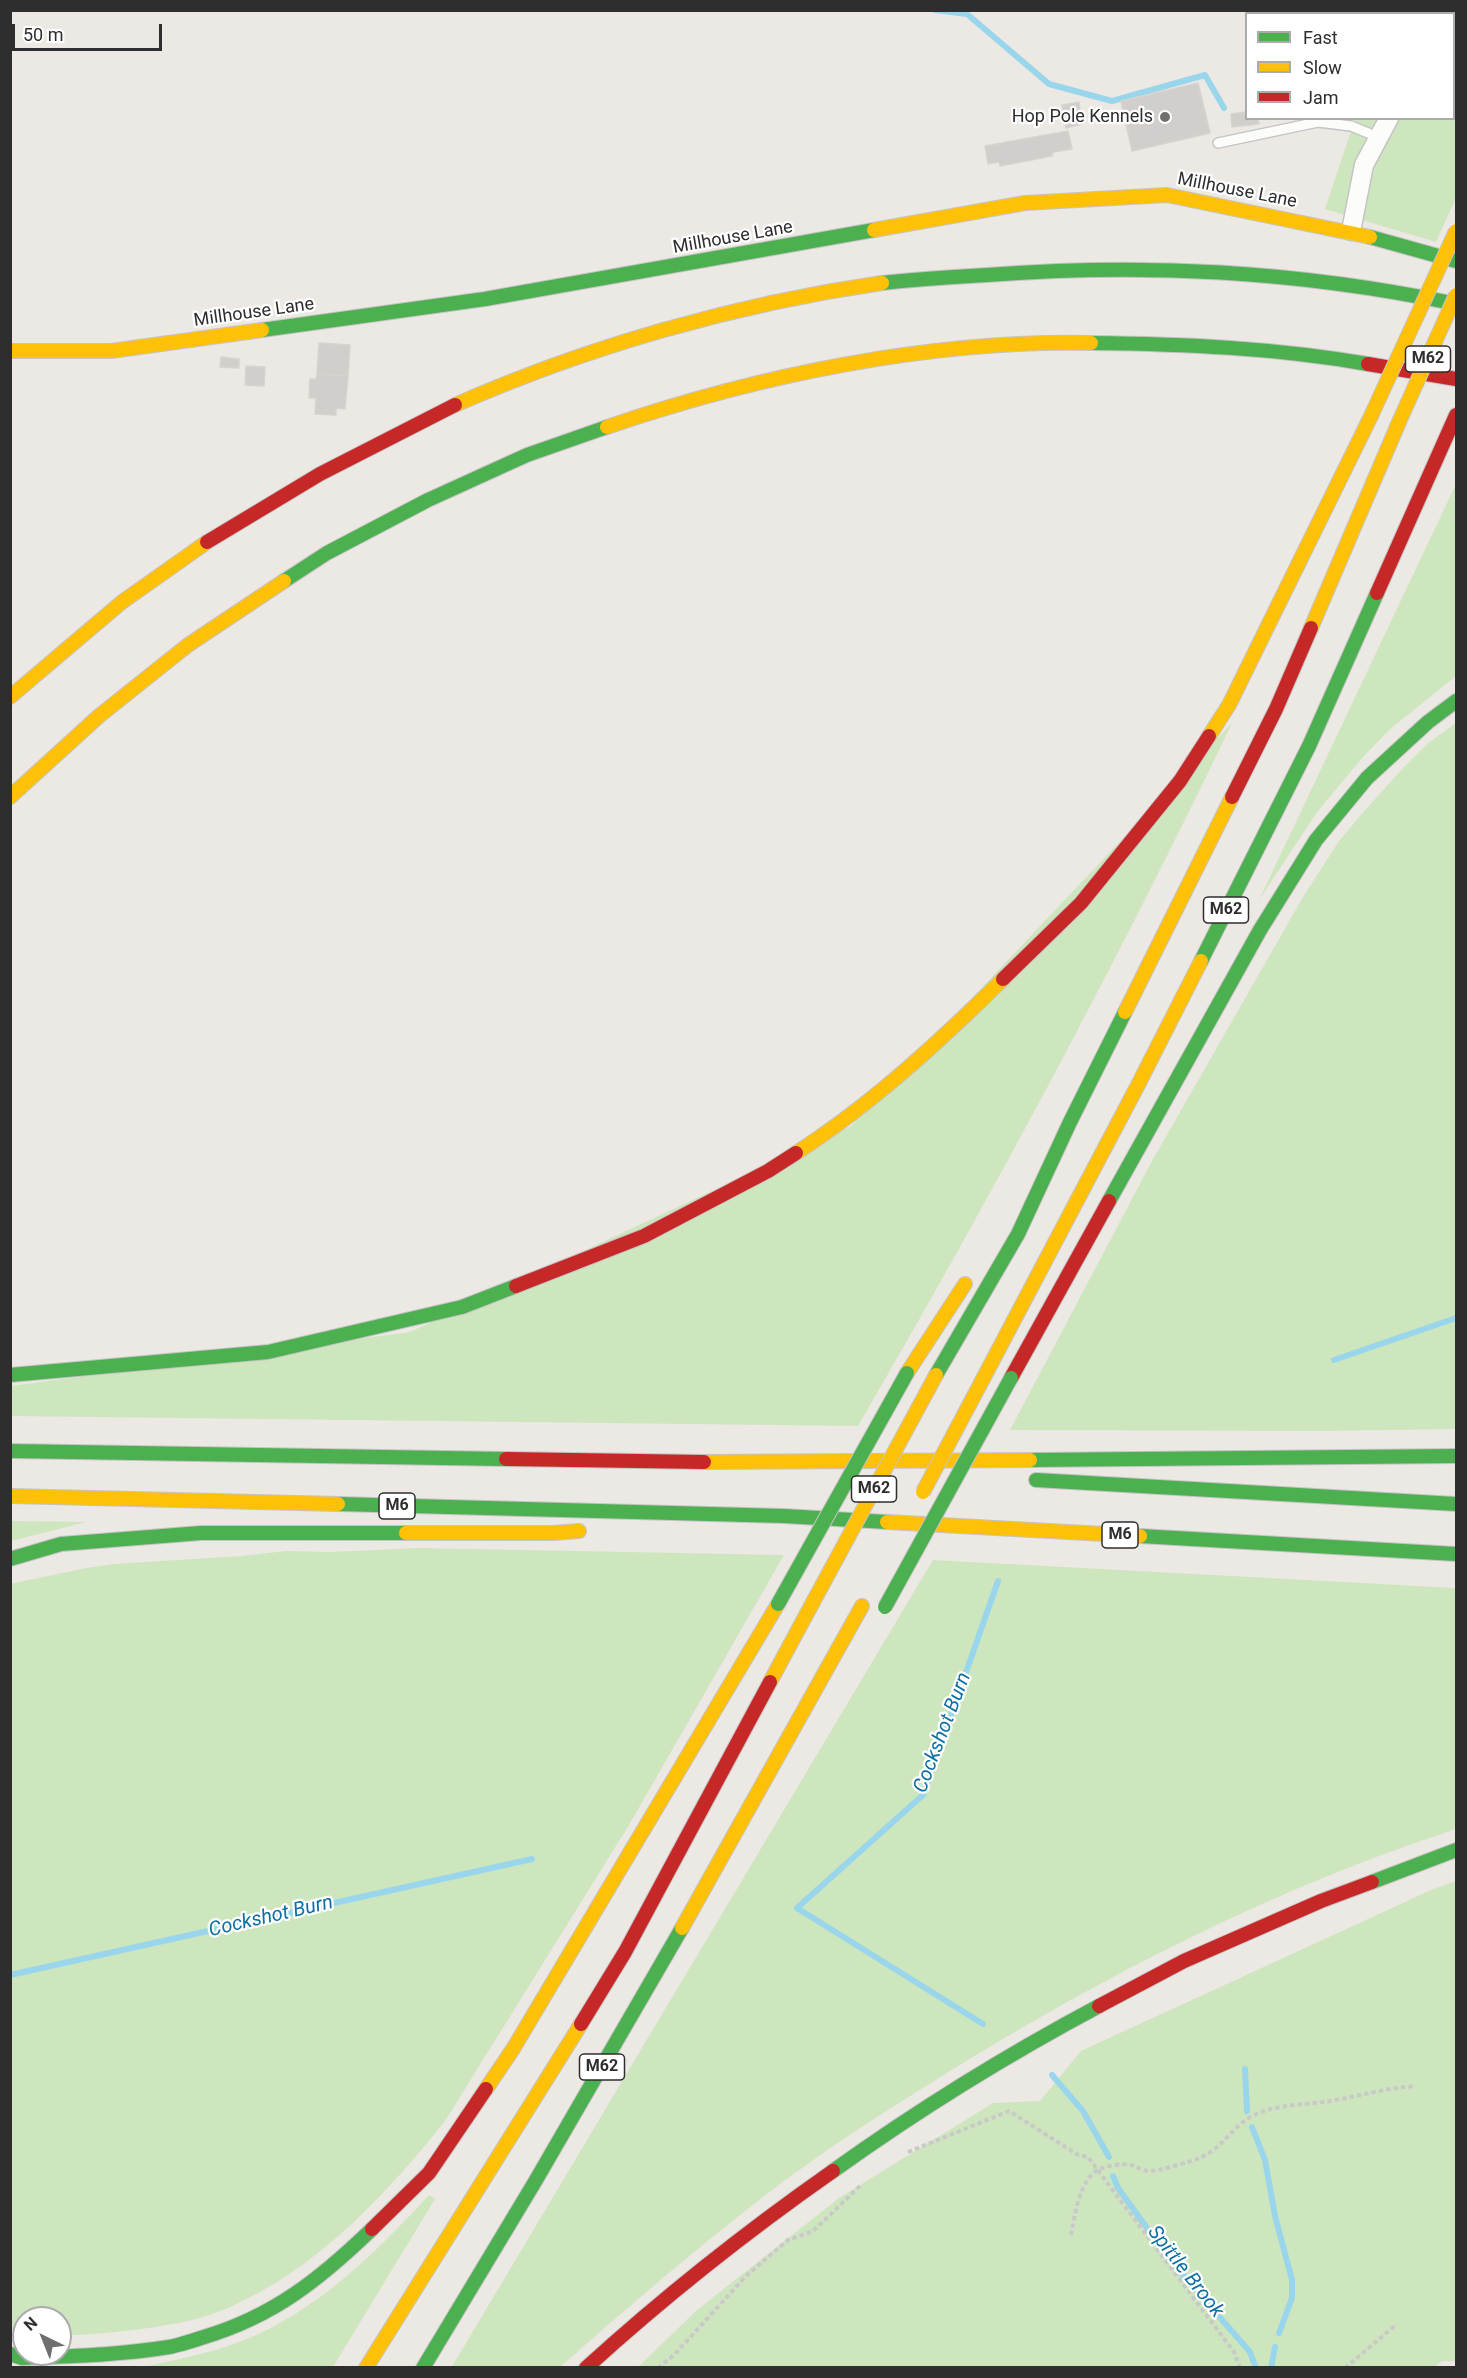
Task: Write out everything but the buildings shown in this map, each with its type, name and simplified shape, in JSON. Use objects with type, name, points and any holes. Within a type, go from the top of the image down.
[{"type":"main road","name":"Millhouse Lane","points":[[10,351],[111,351],[485,299],[1025,203],[1167,195],[1351,231],[1456,261]]},
{"type":"main road","points":[[10,1375],[268,1352],[462,1307],[644,1236],[768,1171],[813,1142],[860,1107],[941,1040],[1081,903],[1180,781],[1229,705],[1371,416],[1456,231]]},
{"type":"main road","points":[[10,697],[126,600],[189,553],[344,460],[461,403],[545,367],[626,340],[769,304],[893,282],[1101,268],[1194,269],[1365,286],[1456,304]]},
{"type":"main road","name":"M62","points":[[366,2367],[625,1952],[936,1375],[1018,1234],[1070,1122],[1276,709],[1398,422],[1456,295]]},
{"type":"main road","points":[[10,797],[99,716],[188,645],[327,553],[428,500],[527,455],[660,409],[770,379],[918,354],[1047,342],[1198,344],[1336,358],[1456,379]]},
{"type":"main road","name":"M62","points":[[901,1533],[1139,1083],[1309,746],[1456,415]]},
{"type":"main road","points":[[882,1612],[1260,930],[1316,840],[1367,778],[1428,722],[1456,701]]},
{"type":"main road","points":[[1019,1200],[1070,1122]]},
{"type":"main road","points":[[10,2354],[22,2358],[116,2354],[171,2347],[231,2330],[282,2304],[333,2267],[429,2173],[513,2049],[778,1604],[907,1373],[975,1268]]},
{"type":"main road","points":[[10,1451],[744,1463],[1456,1455]]},
{"type":"main road","points":[[744,1463],[971,1476]]},
{"type":"main road","points":[[1019,1479],[1456,1504]]},
{"type":"main road","name":"M6","points":[[10,1496],[784,1516],[1456,1554]]},
{"type":"main road","points":[[646,1526],[784,1516]]},
{"type":"main road","points":[[10,1559],[61,1544],[201,1533],[553,1533],[588,1530]]},
{"type":"main road","name":"M62","points":[[423,2367],[513,2221],[776,1763],[865,1601]]},
{"type":"main road","points":[[776,1763],[844,1666]]},
{"type":"main road","points":[[585,2367],[651,2309],[757,2225],[899,2124],[1037,2039],[1184,1961],[1321,1901],[1456,1850]]},
{"type":"street","points":[[1351,231],[1364,165],[1388,120]]},
{"type":"lane","points":[[1218,142],[1318,122],[1352,126],[1378,136]]},
{"type":"path","points":[[1071,2235],[1086,2183],[1098,2170],[1115,2165],[1131,2165],[1146,2172],[1190,2162],[1211,2154],[1243,2122],[1255,2115],[1387,2088],[1416,2086]]},
{"type":"path","points":[[898,2156],[1009,2111],[1078,2155],[1088,2157],[1234,2352],[1240,2367]]},
{"type":"path","points":[[658,2367],[675,2354],[746,2276],[788,2240],[813,2231],[863,2184]]},
{"type":"path","points":[[1345,2367],[1397,2324]]},
{"type":"green space","points":[[1456,11],[1456,198],[1436,242],[1325,209],[1355,120],[1455,120],[1455,12],[1417,12]]},
{"type":"green space","points":[[1456,484],[1456,676],[1389,730],[1363,757],[1317,812],[1259,900]]},
{"type":"green space","points":[[1232,723],[1144,902],[1052,1078],[957,1253],[858,1426],[11,1416],[11,1386],[410,1332],[851,1126]]},
{"type":"green space","points":[[1456,723],[1456,1429],[1010,1430],[1152,1161],[1303,897],[1339,841],[1360,816],[1427,744]]},
{"type":"green space","points":[[11,1521],[86,1522],[11,1541]]},
{"type":"green space","points":[[418,1548],[784,1555],[629,1825],[445,2121],[374,2202],[321,2251],[292,2272],[262,2291],[217,2312],[164,2326],[72,2335],[72,2306],[12,2306],[11,2329],[10,1584],[114,1564],[286,1551],[330,1552]]},
{"type":"green space","points":[[933,1560],[1456,1588],[1456,1829],[1390,1852],[1259,1906],[1131,1968],[1007,2036],[876,2118],[785,2180],[685,2259],[560,2367],[451,2368]]},
{"type":"green space","points":[[1456,1881],[1456,2361],[1442,2361],[1433,2368],[638,2367],[697,2310],[839,2198],[993,2103],[1040,2101],[1081,2051],[1431,1890]]},
{"type":"green space","points":[[429,2195],[435,2199],[333,2367],[140,2368],[225,2347],[255,2336],[283,2321],[336,2285],[385,2241]]},
{"type":"waterway","points":[[935,10],[967,14],[1049,84],[1112,101],[1205,75],[1224,108]]},
{"type":"waterway","name":"Cockshot Burn","points":[[1334,1360],[1456,1318]]},
{"type":"waterway","name":"Cockshot Burn","points":[[983,2024],[797,1908],[923,1795],[998,1581]]},
{"type":"waterway","name":"Cockshot Burn","points":[[10,1975],[532,1859]]},
{"type":"waterway","points":[[1245,2069],[1247,2111]]},
{"type":"waterway","name":"Spittle Brook","points":[[1052,2075],[1083,2111],[1109,2157]]},
{"type":"waterway","points":[[1252,2127],[1265,2160],[1275,2216],[1292,2280],[1292,2298],[1279,2333]]},
{"type":"waterway","name":"Spittle Brook","points":[[1113,2176],[1118,2188],[1171,2261],[1250,2352],[1256,2368]]},
{"type":"waterway","points":[[1271,2368],[1275,2347]]},
{"type":"traffic: fast","points":[[262,330],[485,299],[874,230]]},
{"type":"traffic: fast","points":[[1370,237],[1456,261]]},
{"type":"traffic: fast","points":[[882,283],[1046,271],[1221,272],[1336,283],[1452,303]]},
{"type":"traffic: fast","points":[[1091,343],[1230,348],[1299,354],[1368,364]]},
{"type":"traffic: fast","points":[[284,581],[327,553],[428,500],[527,455],[607,427]]},
{"type":"traffic: fast","points":[[1201,961],[1309,746],[1377,593]]},
{"type":"traffic: fast","points":[[1109,1201],[1260,930],[1316,840],[1367,778],[1428,722],[1456,701]]},
{"type":"traffic: fast","points":[[936,1375],[1018,1234],[1125,1012]]},
{"type":"traffic: fast","points":[[10,1375],[268,1352],[462,1307],[516,1286]]},
{"type":"traffic: fast","points":[[778,1604],[907,1373]]},
{"type":"traffic: fast","points":[[885,1607],[1011,1378]]},
{"type":"traffic: fast","points":[[10,1451],[506,1459]]},
{"type":"traffic: fast","points":[[1030,1460],[1456,1456]]},
{"type":"traffic: fast","points":[[1036,1480],[1456,1504]]},
{"type":"traffic: fast","points":[[338,1504],[784,1516],[887,1522]]},
{"type":"traffic: fast","points":[[10,1559],[61,1544],[201,1533],[406,1533]]},
{"type":"traffic: fast","points":[[1140,1536],[1456,1554]]},
{"type":"traffic: fast","points":[[1372,1882],[1456,1850]]},
{"type":"traffic: fast","points":[[423,2368],[536,2180],[682,1928]]},
{"type":"traffic: fast","points":[[833,2171],[897,2126],[963,2084],[1099,2006]]},
{"type":"traffic: fast","points":[[10,2354],[22,2358],[151,2350],[182,2344],[229,2328],[274,2307],[295,2294],[334,2264],[372,2229]]},
{"type":"traffic: slow","points":[[874,230],[1025,203],[1167,195],[1370,237]]},
{"type":"traffic: slow","points":[[1371,416],[1456,231]]},
{"type":"traffic: slow","points":[[455,405],[558,364],[664,330],[773,303],[882,283]]},
{"type":"traffic: slow","points":[[1399,422],[1456,295]]},
{"type":"traffic: slow","points":[[10,351],[111,351],[262,330]]},
{"type":"traffic: slow","points":[[607,427],[724,392],[846,364],[969,348],[1091,343]]},
{"type":"traffic: slow","points":[[1209,736],[1229,705],[1371,416]]},
{"type":"traffic: slow","points":[[1311,628],[1399,422]]},
{"type":"traffic: slow","points":[[10,697],[122,602],[207,542]]},
{"type":"traffic: slow","points":[[10,797],[99,716],[188,645],[284,581]]},
{"type":"traffic: slow","points":[[1125,1012],[1232,797]]},
{"type":"traffic: slow","points":[[984,1377],[1201,961]]},
{"type":"traffic: slow","points":[[796,1153],[878,1093],[1003,979]]},
{"type":"traffic: slow","points":[[907,1373],[965,1284]]},
{"type":"traffic: slow","points":[[812,1604],[936,1375]]},
{"type":"traffic: slow","points":[[923,1492],[984,1377]]},
{"type":"traffic: slow","points":[[704,1462],[1030,1460]]},
{"type":"traffic: slow","points":[[10,1496],[338,1504]]},
{"type":"traffic: slow","points":[[887,1522],[1140,1536]]},
{"type":"traffic: slow","points":[[406,1533],[579,1531]]},
{"type":"traffic: slow","points":[[486,2089],[513,2049],[778,1604]]},
{"type":"traffic: slow","points":[[770,1682],[812,1604]]},
{"type":"traffic: slow","points":[[682,1928],[862,1606]]},
{"type":"traffic: slow","points":[[366,2368],[581,2024]]},
{"type":"traffic: jam","points":[[1368,364],[1456,379]]},
{"type":"traffic: jam","points":[[207,542],[320,474],[455,405]]},
{"type":"traffic: jam","points":[[1377,593],[1456,415]]},
{"type":"traffic: jam","points":[[1232,797],[1276,709],[1311,628]]},
{"type":"traffic: jam","points":[[1003,979],[1081,903],[1180,781],[1209,736]]},
{"type":"traffic: jam","points":[[516,1286],[644,1236],[768,1171],[796,1153]]},
{"type":"traffic: jam","points":[[1011,1378],[1109,1201]]},
{"type":"traffic: jam","points":[[506,1459],[704,1462]]},
{"type":"traffic: jam","points":[[581,2024],[625,1952],[770,1682]]},
{"type":"traffic: jam","points":[[1099,2006],[1184,1961],[1321,1901],[1372,1882]]},
{"type":"traffic: jam","points":[[372,2229],[429,2173],[486,2089]]},
{"type":"traffic: jam","points":[[586,2368],[707,2265],[833,2171]]},
{"type":"place","name":"Hop Pole Kennels","points":[[1165,117]]}]
